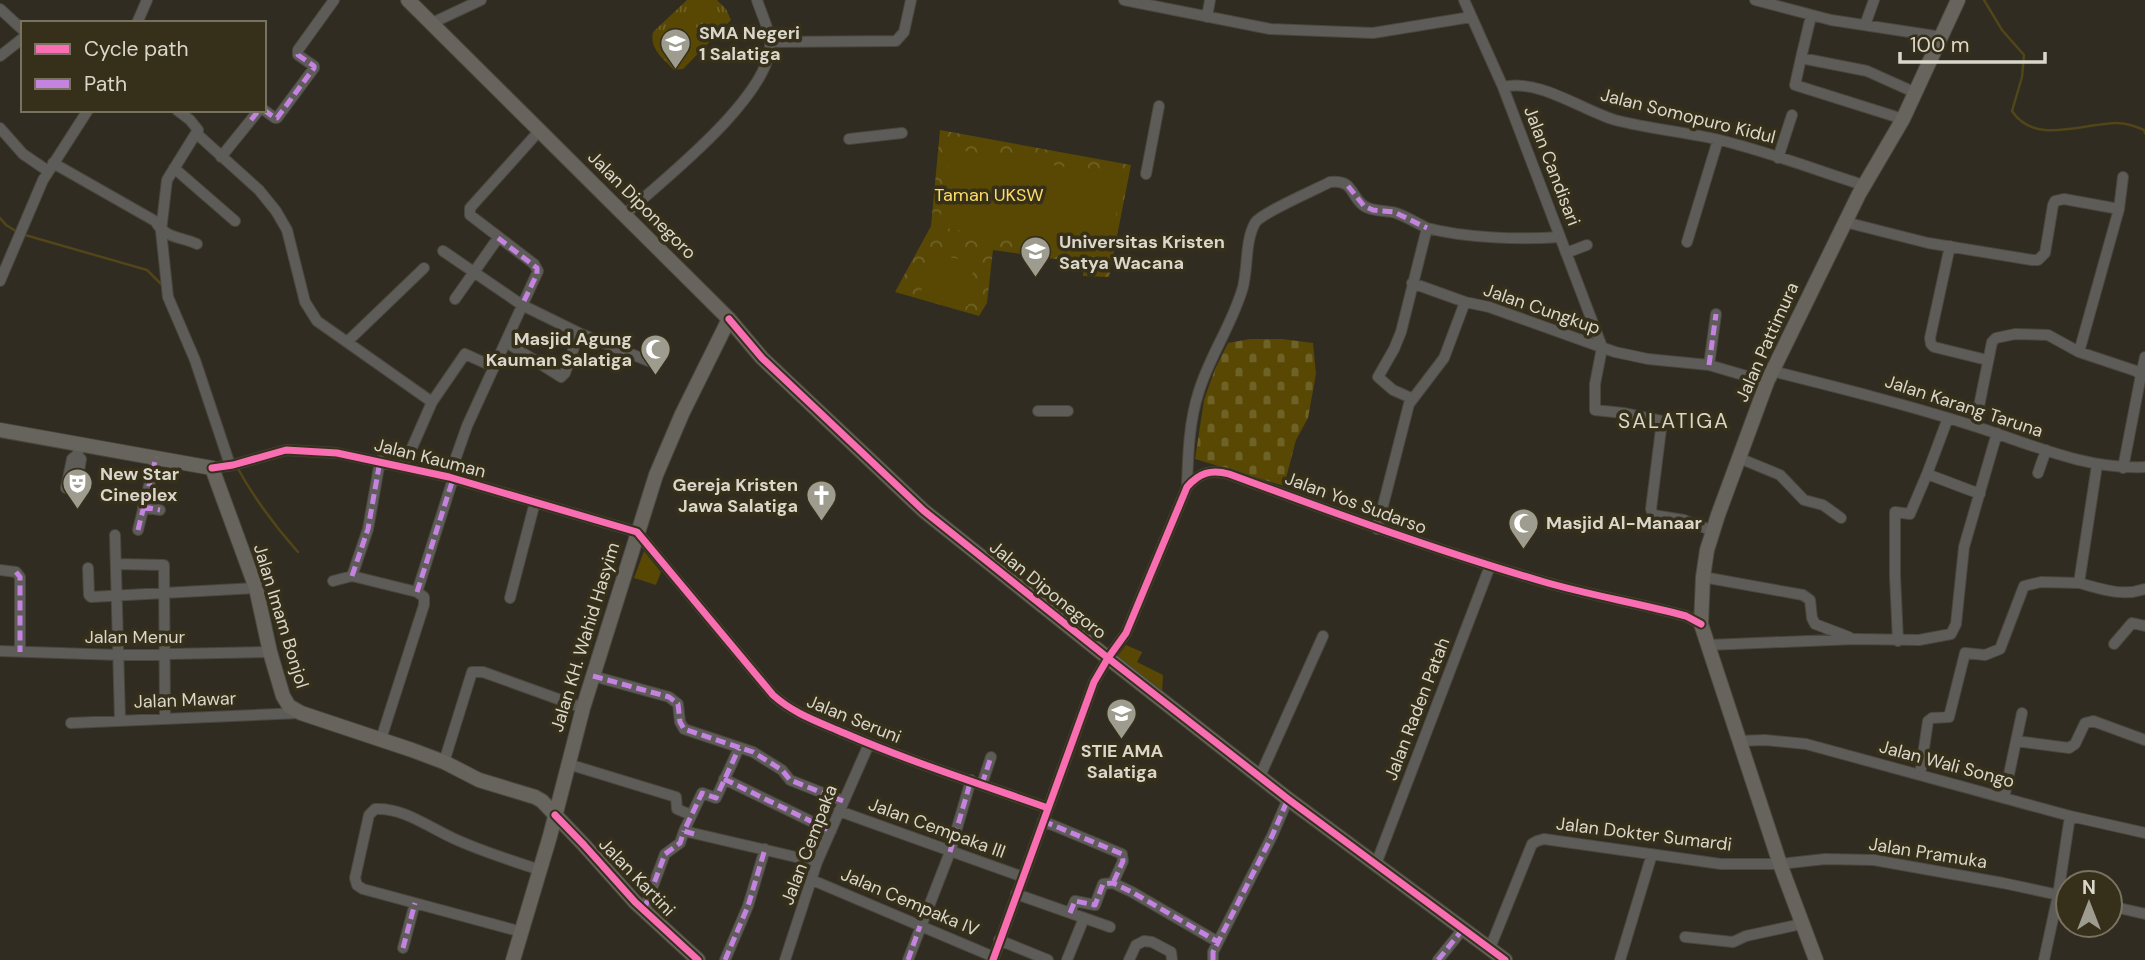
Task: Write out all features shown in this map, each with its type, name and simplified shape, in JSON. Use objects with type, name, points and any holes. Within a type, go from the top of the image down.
[{"type":"main road","name":"Jalan Diponegoro","points":[[408,0],[729,319],[762,358],[924,511],[1289,799],[1505,960]]},
{"type":"main road","name":"Jalan Pattimura","points":[[1816,960],[1780,864],[1701,624],[1703,577],[1713,531],[1770,377],[1863,185],[1916,93],[1958,0]]},
{"type":"main road","name":"Jalan KH. Wahid Hasyim","points":[[513,960],[583,708],[656,475],[682,414],[729,319]]},
{"type":"main road","points":[[0,430],[78,450],[156,457],[212,468]]},
{"type":"main road","name":"Jalan Imam Bonjol","points":[[212,468],[256,588],[270,652],[283,696],[289,706],[301,713],[444,762],[479,780],[535,797],[555,815]]},
{"type":"main road","name":"Jalan Kartini","points":[[555,815],[644,910],[698,960]]},
{"type":"street","points":[[266,111],[277,118],[314,68],[298,55],[298,50],[334,0]]},
{"type":"street","points":[[432,23],[481,0]]},
{"type":"street","points":[[624,215],[713,137],[763,73],[770,42],[757,0]]},
{"type":"street","points":[[770,42],[896,41],[904,32],[911,0]]},
{"type":"street","points":[[1124,0],[1270,29],[1373,33],[1471,17]]},
{"type":"street","points":[[1207,17],[1210,0]]},
{"type":"street","name":"Jalan Candisari","points":[[1464,0],[1503,87],[1602,347]]},
{"type":"street","points":[[1755,0],[1811,16],[1942,37]]},
{"type":"street","points":[[1865,25],[1874,0]]},
{"type":"street","points":[[138,21],[144,2]]},
{"type":"street","points":[[0,9],[21,28]]},
{"type":"street","points":[[1811,16],[1795,85],[1903,119]]},
{"type":"street","points":[[0,56],[21,40]]},
{"type":"street","points":[[1801,58],[1867,71],[1916,93]]},
{"type":"street","name":"Jalan Somopuro Kidul","points":[[1503,87],[1526,87],[1552,94],[1611,118],[1718,140],[1863,185]]},
{"type":"street","points":[[1146,174],[1159,106]]},
{"type":"street","points":[[0,281],[50,167],[87,112]]},
{"type":"street","points":[[179,112],[198,130],[167,180],[161,231],[167,290],[235,464]]},
{"type":"street","points":[[221,157],[257,112]]},
{"type":"street","points":[[1778,158],[1792,115]]},
{"type":"street","points":[[0,128],[23,154],[155,221],[161,231],[197,244]]},
{"type":"street","points":[[416,592],[467,426],[537,274],[537,268],[470,215],[470,208],[540,130]]},
{"type":"street","points":[[849,139],[902,133]]},
{"type":"street","points":[[197,134],[259,190],[276,211],[287,230],[305,302],[317,321],[432,402]]},
{"type":"street","points":[[1687,242],[1718,140]]},
{"type":"street","points":[[174,168],[235,221]]},
{"type":"street","points":[[2079,352],[2119,209],[2123,177]]},
{"type":"street","points":[[994,958],[1094,682],[1126,633],[1187,486],[1188,455],[1199,389],[1243,287],[1255,224],[1259,218],[1308,192],[1336,181],[1352,188],[1364,206],[1373,210],[1394,212],[1427,228],[1535,239],[1560,237]]},
{"type":"street","points":[[1845,222],[1928,243],[2038,260],[2045,253],[2055,201],[2064,200],[2119,209]]},
{"type":"street","points":[[1411,398],[1393,390],[1378,377],[1398,341],[1427,228]]},
{"type":"street","points":[[455,299],[498,238]]},
{"type":"street","points":[[1566,253],[1587,245]]},
{"type":"street","points":[[1950,246],[1930,338],[1931,344],[1987,360]]},
{"type":"street","points":[[443,251],[522,305],[579,334],[651,362]]},
{"type":"street","points":[[347,342],[424,268]]},
{"type":"street","points":[[1412,283],[1465,302]]},
{"type":"street","name":"Jalan Cungkup","points":[[1377,529],[1411,398],[1444,358],[1465,302],[1489,307],[1615,352],[1648,359],[1709,365],[1770,377]]},
{"type":"street","points":[[1709,365],[1716,314]]},
{"type":"street","points":[[506,342],[561,377],[565,373],[579,334]]},
{"type":"street","points":[[1975,426],[1987,360],[1992,342],[1996,338],[2015,334],[2048,335],[2079,352],[2136,371],[2142,377]]},
{"type":"street","points":[[1602,347],[1594,384],[1595,410],[1662,421],[1651,509],[1653,515],[1684,520],[1713,531]]},
{"type":"street","points":[[404,466],[432,402],[465,355],[494,368]]},
{"type":"street","points":[[2123,468],[2145,357]]},
{"type":"street","name":"Jalan Karang Taruna","points":[[1770,377],[1886,399],[2096,465],[2145,467]]},
{"type":"street","points":[[1038,411],[1068,411]]},
{"type":"street","points":[[1898,641],[1895,512],[1911,513],[1948,418]]},
{"type":"street","points":[[1709,645],[1855,639],[1898,641],[1933,639],[1951,634],[1956,624],[1964,547],[1997,433]]},
{"type":"street","name":"Jalan Kauman","points":[[212,468],[295,449],[337,453],[451,478],[637,532]]},
{"type":"street","points":[[71,489],[72,459],[78,450]]},
{"type":"street","points":[[2038,473],[2046,450]]},
{"type":"street","points":[[138,530],[156,457]]},
{"type":"street","points":[[1739,458],[1780,475],[1804,500],[1823,505],[1841,518]]},
{"type":"street","points":[[352,576],[368,529],[380,461]]},
{"type":"street","points":[[2080,583],[2096,465]]},
{"type":"street","name":"Jalan Yos Sudarso","points":[[1187,486],[1202,474],[1221,472],[1377,529],[1490,566],[1686,616],[1701,624]]},
{"type":"street","points":[[1927,474],[1980,494]]},
{"type":"street","points":[[510,598],[536,502]]},
{"type":"street","points":[[143,507],[160,510]]},
{"type":"street","name":"Jalan Seruni","points":[[637,532],[773,695],[795,712],[869,744],[1048,808]]},
{"type":"street","points":[[115,535],[120,720]]},
{"type":"street","points":[[116,564],[164,564],[165,719]]},
{"type":"street","name":"Jalan Raden Patah","points":[[1376,864],[1490,566]]},
{"type":"street","points":[[88,568],[90,596],[256,588]]},
{"type":"street","points":[[0,570],[16,572],[20,577],[20,652]]},
{"type":"street","points":[[334,582],[352,576],[423,595],[424,605],[381,739]]},
{"type":"street","points":[[1703,577],[1803,595],[1810,600],[1815,624],[1855,639]]},
{"type":"street","points":[[1951,634],[1965,653],[1985,655],[2000,649],[2024,586],[2040,582],[2080,583],[2123,593],[2145,589]]},
{"type":"street","points":[[2115,644],[2132,624],[2145,626]]},
{"type":"street","points":[[1261,776],[1323,636]]},
{"type":"street","name":"Jalan Menur","points":[[0,651],[118,655],[270,652]]},
{"type":"street","points":[[1920,775],[1928,721],[1932,718],[1949,717],[1965,653]]},
{"type":"street","points":[[444,762],[472,672],[483,671],[583,708]]},
{"type":"street","name":"Jalan Cempaka III","points":[[593,676],[669,696],[678,704],[680,722],[684,729],[753,752],[782,770],[790,780],[841,806],[950,852],[1023,877]]},
{"type":"street","name":"Jalan Mawar","points":[[71,723],[301,713]]},
{"type":"street","points":[[2004,798],[2022,713]]},
{"type":"street","points":[[2016,741],[2072,747],[2085,723],[2093,721],[2145,740]]},
{"type":"street","name":"Jalan Wali Songo","points":[[1739,741],[1765,740],[1806,744],[2070,816],[2145,833]]},
{"type":"street","name":"Jalan Cempaka","points":[[785,960],[817,862],[869,744]]},
{"type":"street","points":[[644,910],[665,854],[680,843],[702,793],[716,798],[739,748]]},
{"type":"street","points":[[908,960],[976,782],[991,757]]},
{"type":"street","points":[[568,764],[676,797],[677,809],[691,815]]},
{"type":"street","points":[[724,779],[831,831]]},
{"type":"street","points":[[1213,960],[1212,955],[1218,942],[1289,799]]},
{"type":"street","points":[[522,932],[363,889],[357,885],[355,878],[369,815],[375,809],[396,811],[457,841],[540,870]]},
{"type":"street","points":[[2065,869],[2070,816]]},
{"type":"street","points":[[1044,821],[1122,854],[1123,860],[1113,883]]},
{"type":"street","points":[[684,831],[817,862]]},
{"type":"street","name":"Jalan Dokter Sumardi","points":[[1490,948],[1526,856],[1532,844],[1537,841],[1544,839],[1721,864],[1780,864]]},
{"type":"street","points":[[724,960],[748,906],[765,849]]},
{"type":"street","points":[[1620,960],[1652,854]]},
{"type":"street","name":"Jalan Pramuka","points":[[1780,864],[1825,859],[1874,860],[2054,894]]},
{"type":"street","name":"Jalan Cempaka IV","points":[[812,880],[994,958]]},
{"type":"street","points":[[1070,913],[1075,901],[1096,905],[1103,884],[1113,883],[1218,942]]},
{"type":"street","points":[[1016,894],[1110,927]]},
{"type":"street","points":[[403,948],[415,903]]},
{"type":"street","points":[[2124,909],[2145,914]]},
{"type":"street","points":[[1067,960],[1084,918]]},
{"type":"street","points":[[1685,937],[1733,942],[1746,936],[1801,924]]},
{"type":"street","points":[[2045,960],[2054,928]]},
{"type":"street","points":[[1438,960],[1463,929]]},
{"type":"street","points":[[999,940],[1048,960]]},
{"type":"street","points":[[1129,960],[1136,945],[1144,941],[1171,952],[1172,960]]},
{"type":"green space","points":[[687,0],[717,0],[726,9],[731,20],[683,69],[674,70],[655,49],[653,32]]},
{"type":"green space","name":"Taman UKSW","points":[[940,130],[1131,165],[1109,277],[1083,276],[1083,263],[993,250],[987,303],[979,316],[895,292],[931,226]]},
{"type":"green space","points":[[951,149],[1122,176],[1110,254],[939,227]]},
{"type":"green space","points":[[927,254],[974,261],[968,306],[920,299]]},
{"type":"green space","points":[[1250,339],[1313,343],[1316,374],[1308,418],[1296,440],[1284,486],[1195,459],[1204,400],[1215,369],[1228,343]]},
{"type":"green space","points":[[644,551],[661,572],[656,585],[634,578]]},
{"type":"green space","points":[[1126,645],[1142,652],[1137,662],[1163,675],[1162,693],[1116,658]]},
{"type":"waterway","points":[[1984,0],[2002,30],[2024,55],[2022,77],[2012,111],[2022,122],[2033,128],[2046,130],[2121,123],[2137,127],[2145,133]]},
{"type":"waterway","points":[[0,218],[19,233]]},
{"type":"waterway","points":[[25,235],[147,270],[164,287]]},
{"type":"waterway","points":[[237,467],[265,511],[298,552]]},
{"type":"marked path","points":[[266,111],[277,118],[314,68],[298,55],[298,50]]},
{"type":"marked path","points":[[251,120],[257,112]]},
{"type":"marked path","points":[[1348,186],[1364,206],[1373,210],[1394,212],[1427,228]]},
{"type":"marked path","points":[[498,238],[537,268],[537,274],[522,305]]},
{"type":"marked path","points":[[1709,365],[1716,314]]},
{"type":"marked path","points":[[138,530],[156,457]]},
{"type":"marked path","points":[[352,576],[368,529],[380,461]]},
{"type":"marked path","points":[[417,592],[453,479]]},
{"type":"marked path","points":[[143,507],[160,510]]},
{"type":"marked path","points":[[16,572],[20,577],[20,652]]},
{"type":"marked path","points":[[593,676],[669,697],[678,704],[680,722],[684,729],[753,752],[782,770],[790,780],[843,801]]},
{"type":"marked path","points":[[694,834],[684,831],[702,793],[716,798],[739,748]]},
{"type":"marked path","points":[[982,784],[991,757]]},
{"type":"marked path","points":[[724,779],[831,831]]},
{"type":"marked path","points":[[950,852],[971,780]]},
{"type":"marked path","points":[[1213,960],[1213,952],[1288,799]]},
{"type":"marked path","points":[[1043,821],[1122,854],[1123,861],[1113,883]]},
{"type":"marked path","points":[[644,910],[665,854],[680,843],[684,831]]},
{"type":"marked path","points":[[725,960],[748,906],[765,849]]},
{"type":"marked path","points":[[1070,913],[1075,901],[1095,905],[1103,884],[1113,883],[1218,942]]},
{"type":"marked path","points":[[403,948],[415,903]]},
{"type":"marked path","points":[[908,960],[920,926]]},
{"type":"marked path","points":[[1438,960],[1463,929]]},
{"type":"cycle path","points":[[729,319],[762,358],[924,511],[1288,799],[1505,960]]},
{"type":"cycle path","points":[[212,468],[286,450],[337,453],[449,477],[637,532],[773,695],[789,707],[895,754],[1048,808]]},
{"type":"cycle path","points":[[993,960],[1094,682],[1126,633],[1187,487],[1201,475],[1211,472],[1229,474],[1501,569],[1559,586],[1686,616],[1701,624]]},
{"type":"cycle path","points":[[555,815],[635,902],[698,960]]},
{"type":"place","name":"SMA Negeri 1 Salatiga","points":[[676,70]]},
{"type":"place","name":"Universitas Kristen Satya Wacana","points":[[1036,279]]},
{"type":"place","name":"Masjid Agung Kauman Salatiga","points":[[655,376]]},
{"type":"place","name":"New Star Cineplex","points":[[77,511]]},
{"type":"place","name":"Gereja Kristen Jawa Salatiga","points":[[821,522]]},
{"type":"place","name":"Masjid Al-Manaar","points":[[1523,550]]},
{"type":"place","name":"STIE AMA Salatiga","points":[[1122,740]]},
{"type":"district","name":"SALATIGA","points":[[1674,421]]}]
